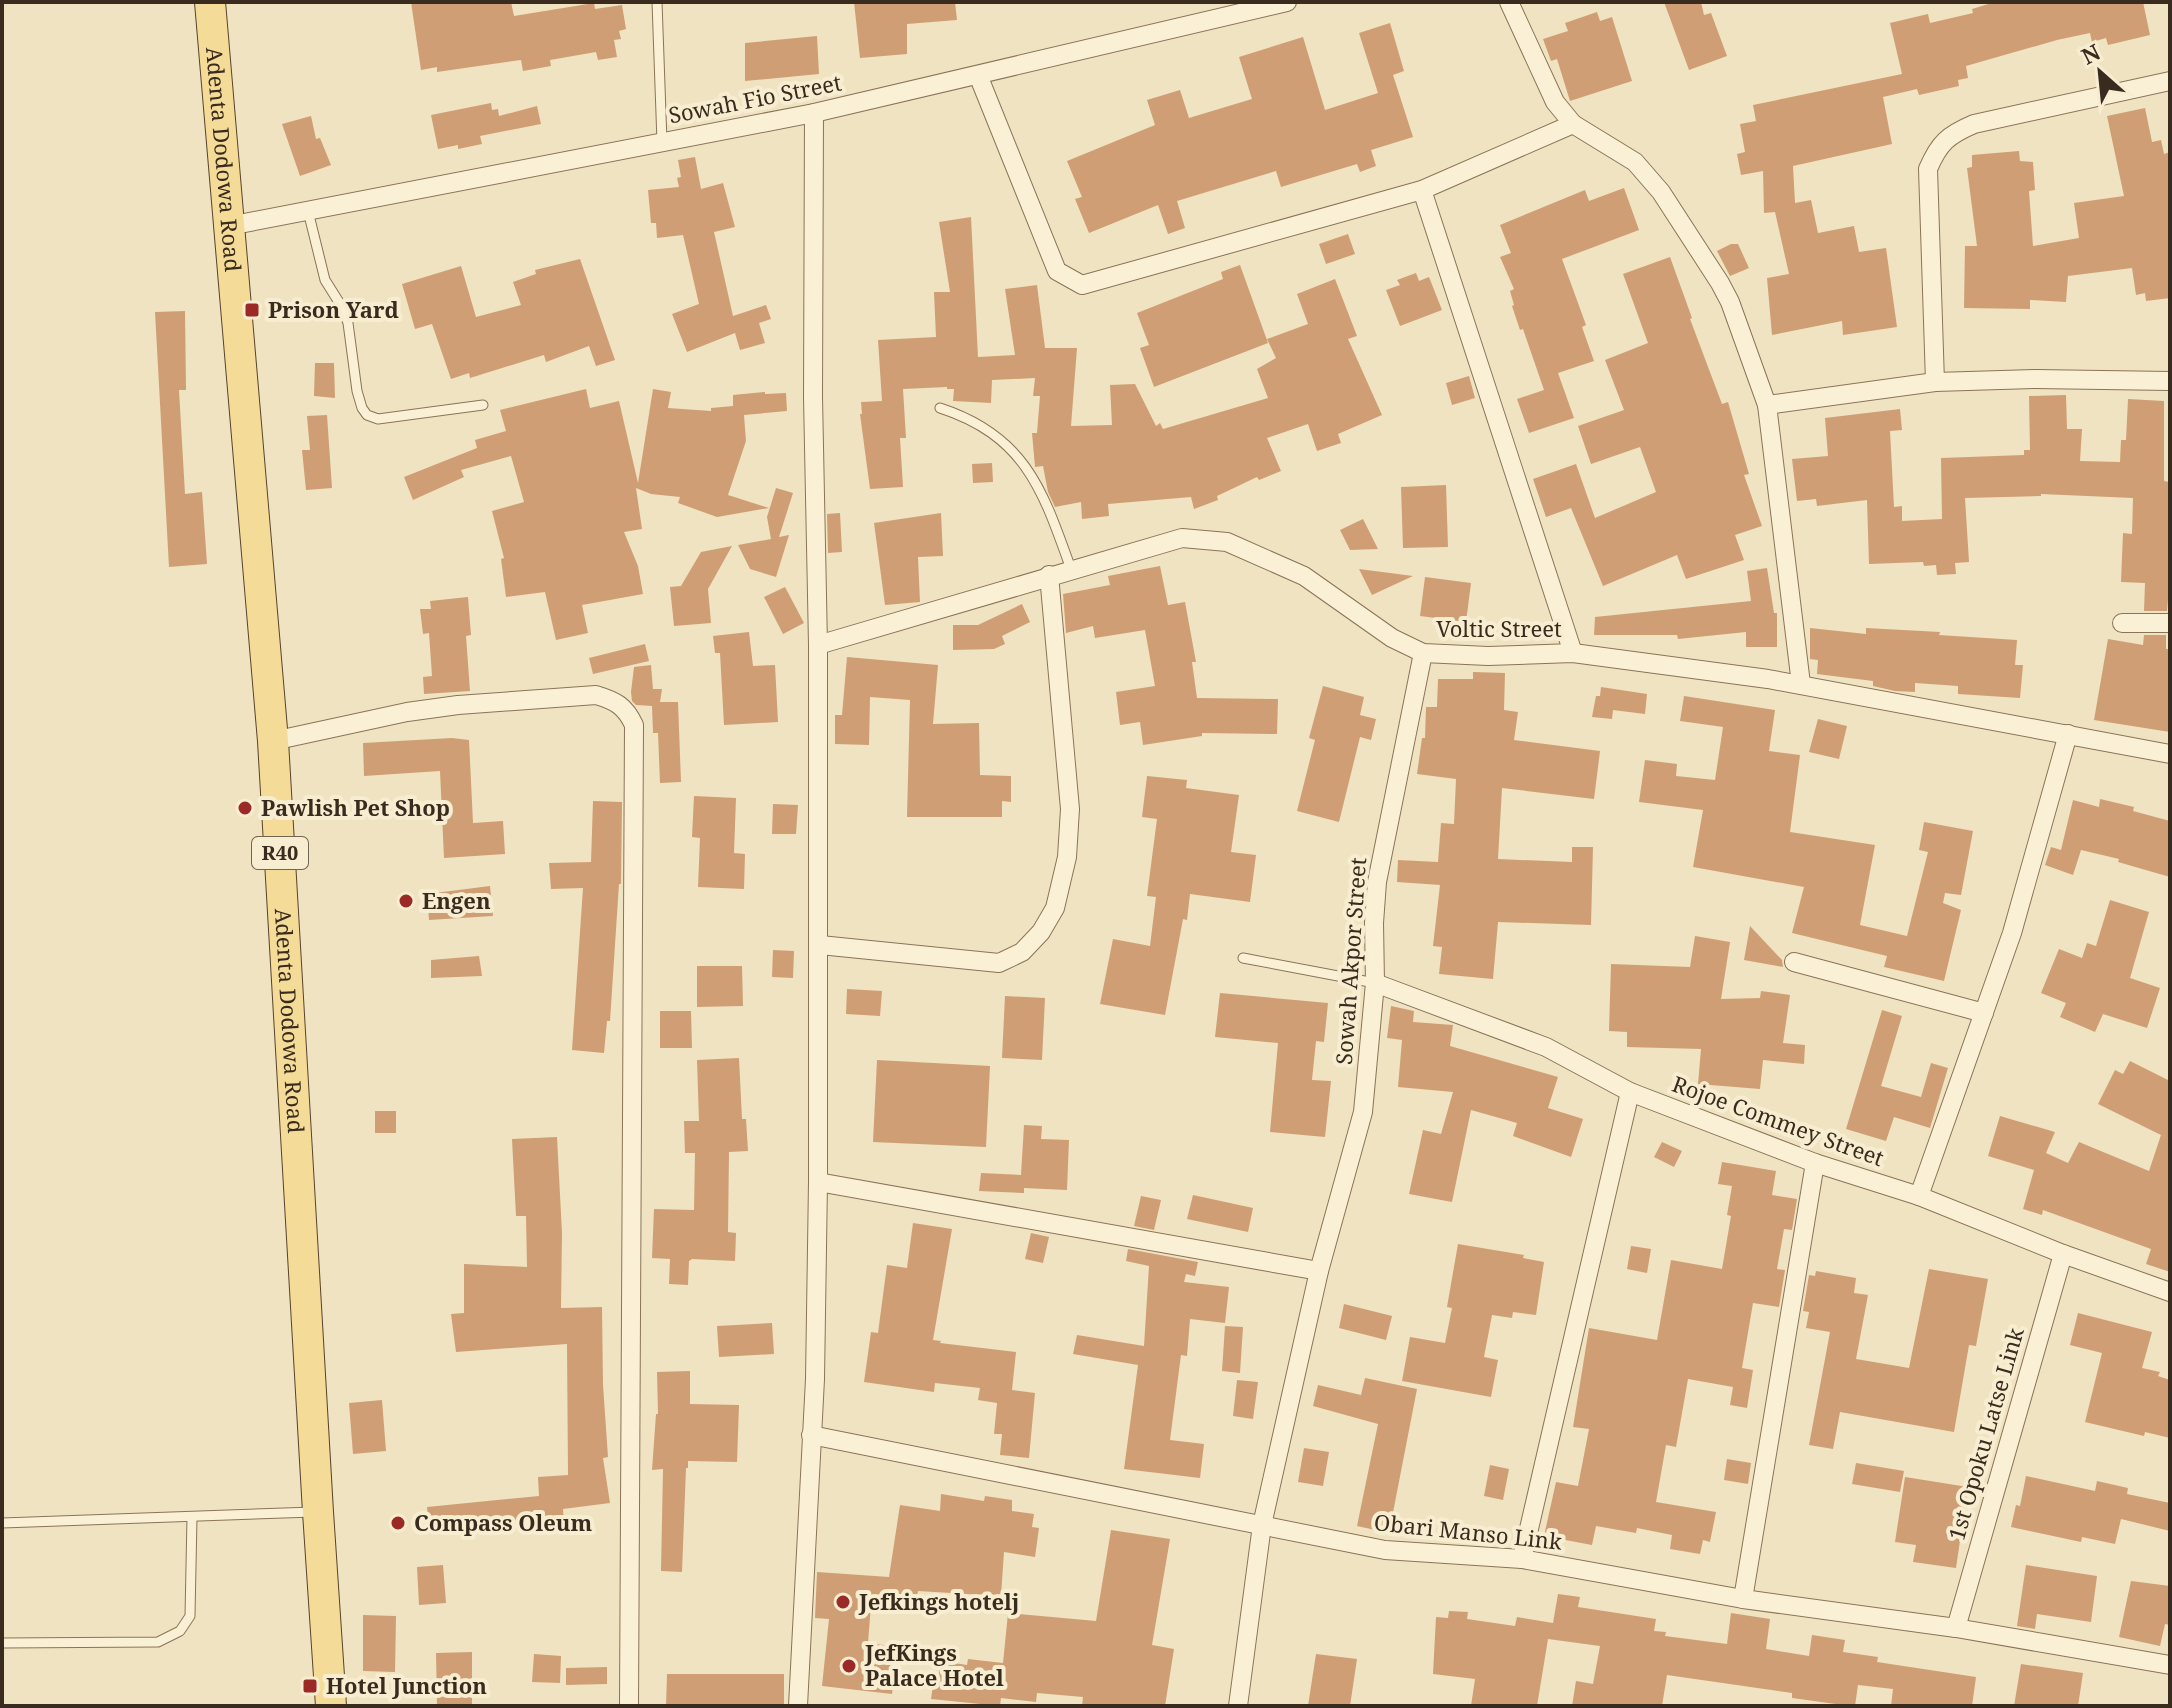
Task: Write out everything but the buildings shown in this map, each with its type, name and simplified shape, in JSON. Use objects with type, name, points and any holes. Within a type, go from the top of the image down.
[{"type":"main road","name":"Adenta Dodowa Road","points":[[210,2],[273,741],[331,1706]]},
{"type":"street","name":"Sowah Fio Street","points":[[229,226],[814,113],[1287,2]]},
{"type":"street","points":[[1509,2],[1546,86],[1573,124],[1635,162],[1661,192],[1730,302],[1767,405],[1801,684]]},
{"type":"street","points":[[978,75],[1057,271],[1082,285],[1422,190],[1573,124]]},
{"type":"street","points":[[1935,382],[1928,169],[1936,150],[1953,133],[1974,124],[2170,81]]},
{"type":"street","points":[[798,1706],[815,1379],[818,1182],[820,945],[813,397],[814,113]]},
{"type":"street","points":[[1422,190],[1573,653]]},
{"type":"street","points":[[1767,405],[1935,382],[2035,379],[2170,381]]},
{"type":"street","name":"Voltic Street","points":[[818,645],[1182,538],[1227,542],[1304,576],[1392,638],[1423,653],[1488,656],[1573,653],[1801,684],[2170,754]]},
{"type":"street","points":[[820,945],[999,963],[1022,952],[1041,932],[1055,908],[1067,857],[1070,809],[1049,575]]},
{"type":"street","points":[[2122,623],[2170,623]]},
{"type":"street","name":"Sowah Akpor Street","points":[[1238,1706],[1262,1525],[1319,1271],[1363,1112],[1375,983],[1377,882],[1423,653]]},
{"type":"street","points":[[273,741],[420,710],[596,695],[616,701],[628,712],[634,725],[629,1706]]},
{"type":"street","points":[[1919,1196],[2012,933],[2068,734]]},
{"type":"street","points":[[1794,962],[1984,1013]]},
{"type":"street","name":"Rojoe Commey Street","points":[[1375,983],[1546,1047],[1630,1092],[1815,1163],[1919,1196],[2063,1254],[2170,1292]]},
{"type":"street","points":[[1522,1559],[1630,1092]]},
{"type":"street","points":[[1743,1599],[1815,1163]]},
{"type":"street","points":[[818,1182],[1319,1271]]},
{"type":"street","name":"1st Opoku Latse Link","points":[[1956,1628],[2063,1254]]},
{"type":"street","name":"Obari Manso Link","points":[[811,1435],[1385,1550],[1522,1559],[1743,1599],[1956,1628],[2170,1665]]},
{"type":"lane","points":[[657,2],[662,142]]},
{"type":"lane","points":[[308,211],[325,280],[348,323],[362,408],[367,415],[378,419],[483,405]]},
{"type":"lane","points":[[940,408],[965,416],[1002,441],[1024,462],[1048,504],[1071,569]]},
{"type":"lane","points":[[1243,958],[1375,983]]},
{"type":"lane","points":[[2,1523],[318,1512]]},
{"type":"lane","points":[[2,1643],[158,1642],[180,1631],[190,1616],[192,1517]]},
{"type":"place","name":"Prison Yard","points":[[252,310]]},
{"type":"place","name":"Pawlish Pet Shop","points":[[245,808]]},
{"type":"place","name":"Engen","points":[[406,901]]},
{"type":"place","name":"Compass Oleum","points":[[398,1523]]},
{"type":"place","name":"Jefkings hotelj","points":[[843,1602]]},
{"type":"place","name":"JefKings Palace Hotel","points":[[849,1666]]},
{"type":"place","name":"Hotel Junction","points":[[310,1686]]}]
